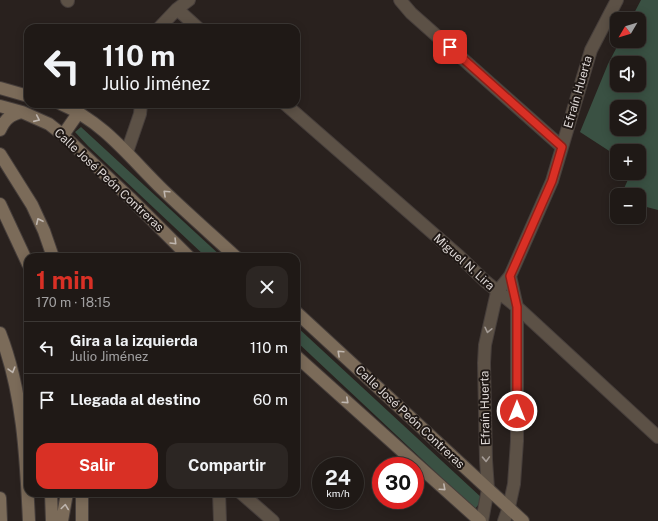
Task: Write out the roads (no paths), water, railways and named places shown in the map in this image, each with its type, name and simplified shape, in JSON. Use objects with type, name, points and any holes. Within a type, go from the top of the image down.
[{"type":"street","points":[[163,24],[177,9],[189,0]]},
{"type":"street","points":[[400,0],[411,13],[562,147]]},
{"type":"street","name":"Efraín Huerta","points":[[481,521],[488,489],[486,460],[485,345],[497,292],[510,276],[552,181],[590,50],[617,0]]},
{"type":"street","points":[[177,9],[194,24]]},
{"type":"street","points":[[0,88],[12,93],[24,95]]},
{"type":"street","name":"Calle José Peón Contreras","points":[[0,106],[22,112],[49,124],[63,135],[130,198],[185,253]]},
{"type":"street","points":[[70,108],[79,112],[93,122],[127,152],[163,190],[232,253]]},
{"type":"street","points":[[127,152],[141,108]]},
{"type":"street","name":"Miguel N. Lira","points":[[290,108],[459,256],[497,292],[517,307],[658,438]]},
{"type":"street","points":[[0,130],[7,119],[12,115],[22,112]]},
{"type":"street","points":[[63,135],[79,112]]},
{"type":"street","points":[[0,154],[32,205],[44,231],[52,253]]},
{"type":"street","points":[[0,204],[24,255]]},
{"type":"street","points":[[504,521],[514,484],[518,441],[517,307],[510,276]]},
{"type":"street","name":"Calle José Peón Contreras","points":[[300,316],[523,521]]},
{"type":"street","points":[[0,333],[15,381],[24,446]]},
{"type":"street","points":[[300,360],[481,521]]},
{"type":"street","points":[[28,497],[29,521]]},
{"type":"street","points":[[52,497],[52,521]]},
{"type":"street","points":[[62,521],[66,497]]},
{"type":"street","points":[[82,497],[82,521]]},
{"type":"street","points":[[219,497],[220,521]]},
{"type":"street","points":[[246,497],[273,521]]},
{"type":"street","points":[[0,498],[1,521]]}]
